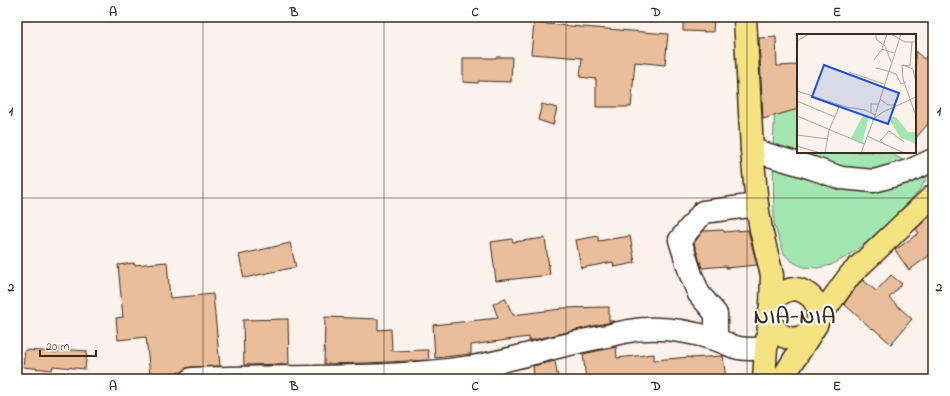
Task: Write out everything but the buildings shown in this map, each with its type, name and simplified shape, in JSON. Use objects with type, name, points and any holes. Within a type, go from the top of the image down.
[{"type":"main road","points":[[745,17],[752,150],[757,206],[772,275],[772,324],[781,335],[788,338],[801,338],[807,335],[816,325],[819,311],[817,304],[811,296],[772,275]]},
{"type":"main road","points":[[782,379],[850,275],[933,196]]},
{"type":"main road","points":[[764,379],[771,311],[775,299],[786,291],[802,291],[850,275]]},
{"type":"street","points":[[752,150],[841,178],[874,181],[909,171],[933,160]]},
{"type":"street","points":[[716,339],[716,314],[699,294],[691,275],[680,240],[703,212],[757,206]]},
{"type":"street","points":[[192,379],[347,378],[472,367],[516,358],[591,339],[644,329],[687,332],[716,339],[738,348],[766,348]]},
{"type":"green space","points":[[775,99],[797,101],[797,153],[891,153],[928,176],[918,192],[867,242],[846,257],[831,265],[817,268],[803,267],[793,262],[784,254],[774,224],[773,151]]},
{"type":"district","name":"NIA-NIA","points":[[795,318]]}]
